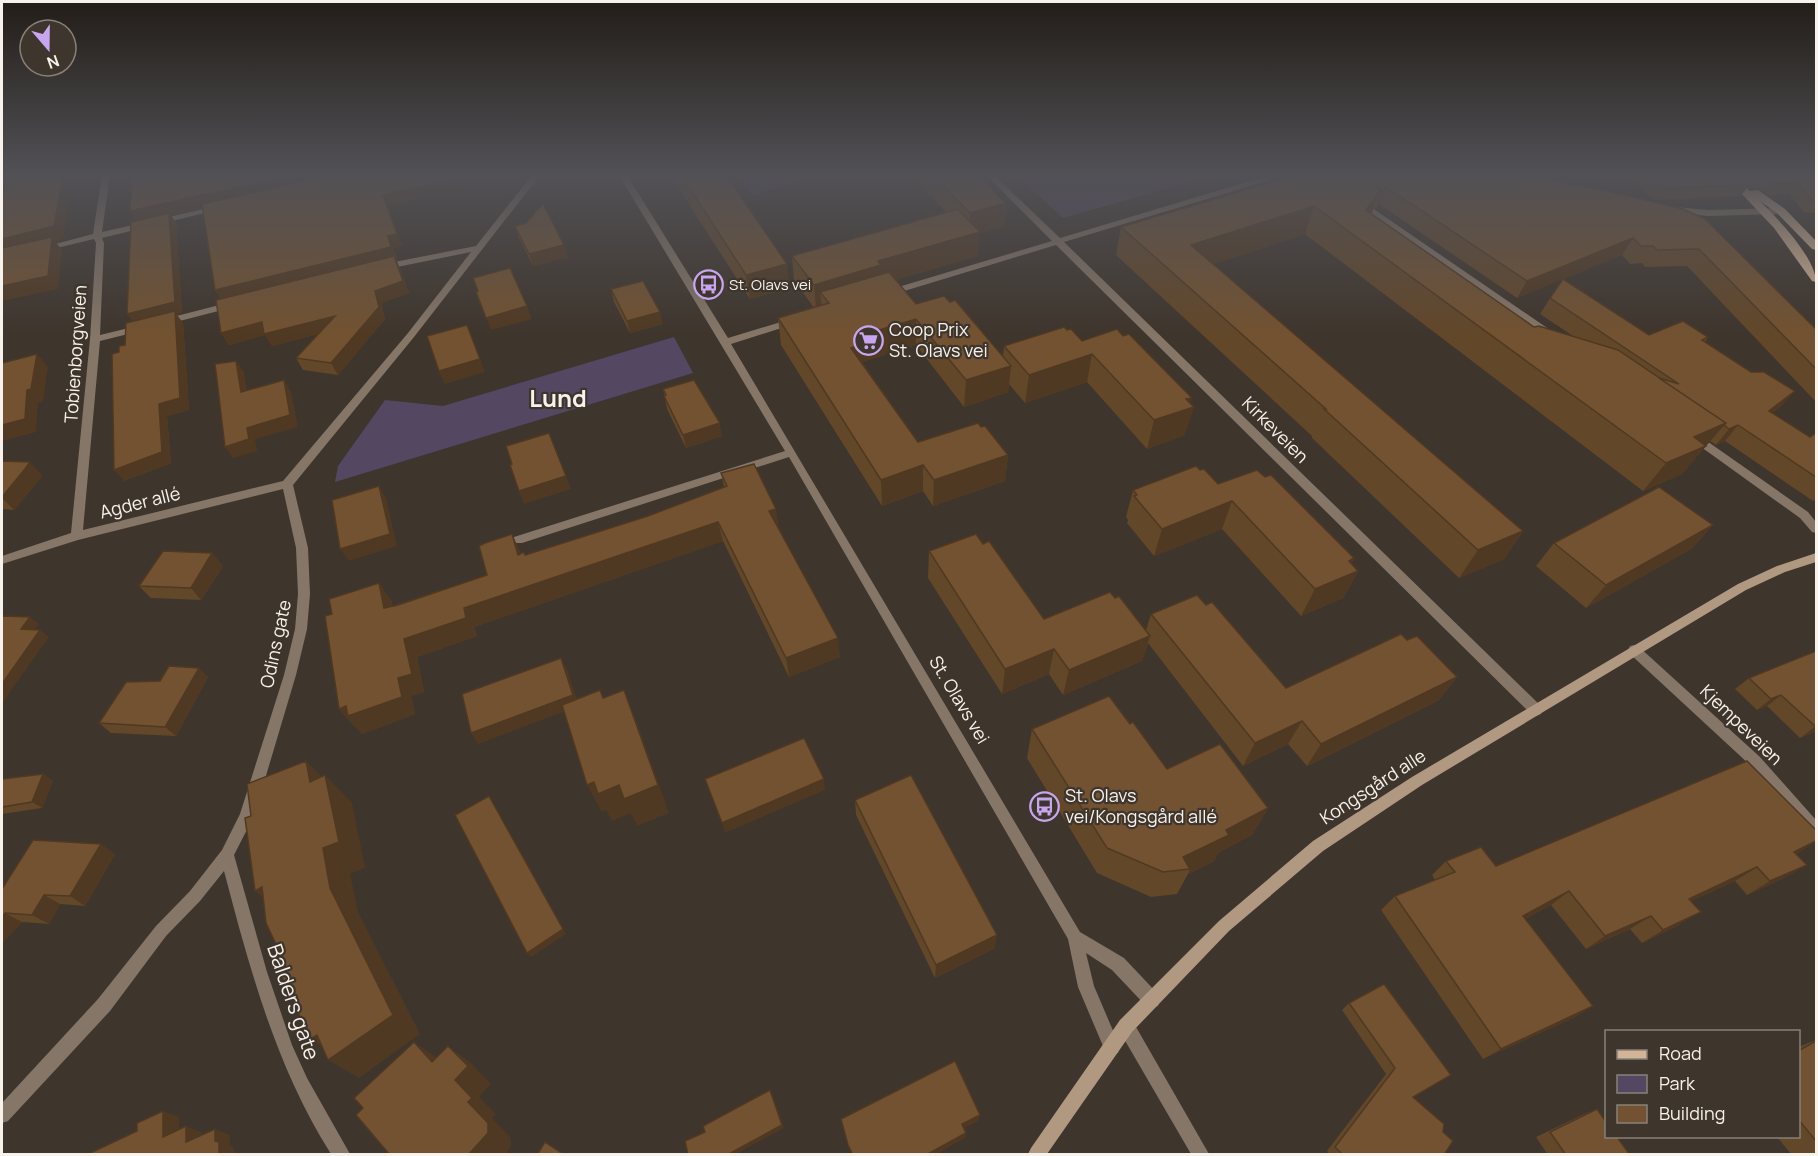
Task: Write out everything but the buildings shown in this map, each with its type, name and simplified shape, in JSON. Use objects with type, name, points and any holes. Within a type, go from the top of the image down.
[{"type":"main road","points":[[1780,229],[1816,279]]},
{"type":"main road","points":[[1798,229],[1816,247]]},
{"type":"street","name":"Tobienborgveien","points":[[77,536],[95,339],[100,243],[97,237],[98,229]]},
{"type":"street","points":[[33,251],[132,229]]},
{"type":"street","points":[[287,484],[411,335],[493,229]]},
{"type":"street","name":"St. Olavs vei","points":[[657,229],[727,342],[1075,937],[1086,987],[1112,1047]]},
{"type":"street","name":"Kirkeveien","points":[[1047,229],[1427,606],[1536,710]]},
{"type":"street","points":[[879,295],[1096,229]]},
{"type":"street","points":[[1398,229],[1559,341]]},
{"type":"street","points":[[373,269],[478,248]]},
{"type":"street","points":[[95,339],[239,303]]},
{"type":"street","points":[[727,342],[801,319]]},
{"type":"street","points":[[1683,428],[1804,515],[1816,529]]},
{"type":"street","points":[[518,540],[790,453]]},
{"type":"street","name":"Agder allé","points":[[2,560],[77,536],[287,484]]},
{"type":"street","name":"Odins gate","points":[[2,1115],[104,1005],[161,931],[195,896],[228,855],[248,816],[290,675],[301,629],[304,594],[302,549],[287,484]]},
{"type":"street","name":"Kongsgård alle","points":[[1037,1155],[1126,1026],[1224,926],[1318,846],[1380,803],[1742,587],[1781,569],[1816,558]]},
{"type":"street","name":"Kjempeveien","points":[[1635,650],[1755,761],[1816,830]]},
{"type":"street","name":"Balders gate","points":[[228,855],[262,988],[280,1040],[305,1095],[341,1155]]},
{"type":"street","name":"St. Olavs vei","points":[[1075,937],[1118,964],[1152,1000]]},
{"type":"street","points":[[1126,1026],[1200,1155]]},
{"type":"green space","points":[[674,337],[693,373],[335,482],[338,466],[385,400],[443,406]]},
{"type":"place","name":"St. Olavs vei","points":[[708,285]]},
{"type":"place","name":"Coop Prix St. Olavs vei","points":[[868,340]]},
{"type":"place","name":"St. Olavs vei/Kongsgård allé","points":[[1044,806]]},
{"type":"district","name":"Lund","points":[[558,399]]}]
